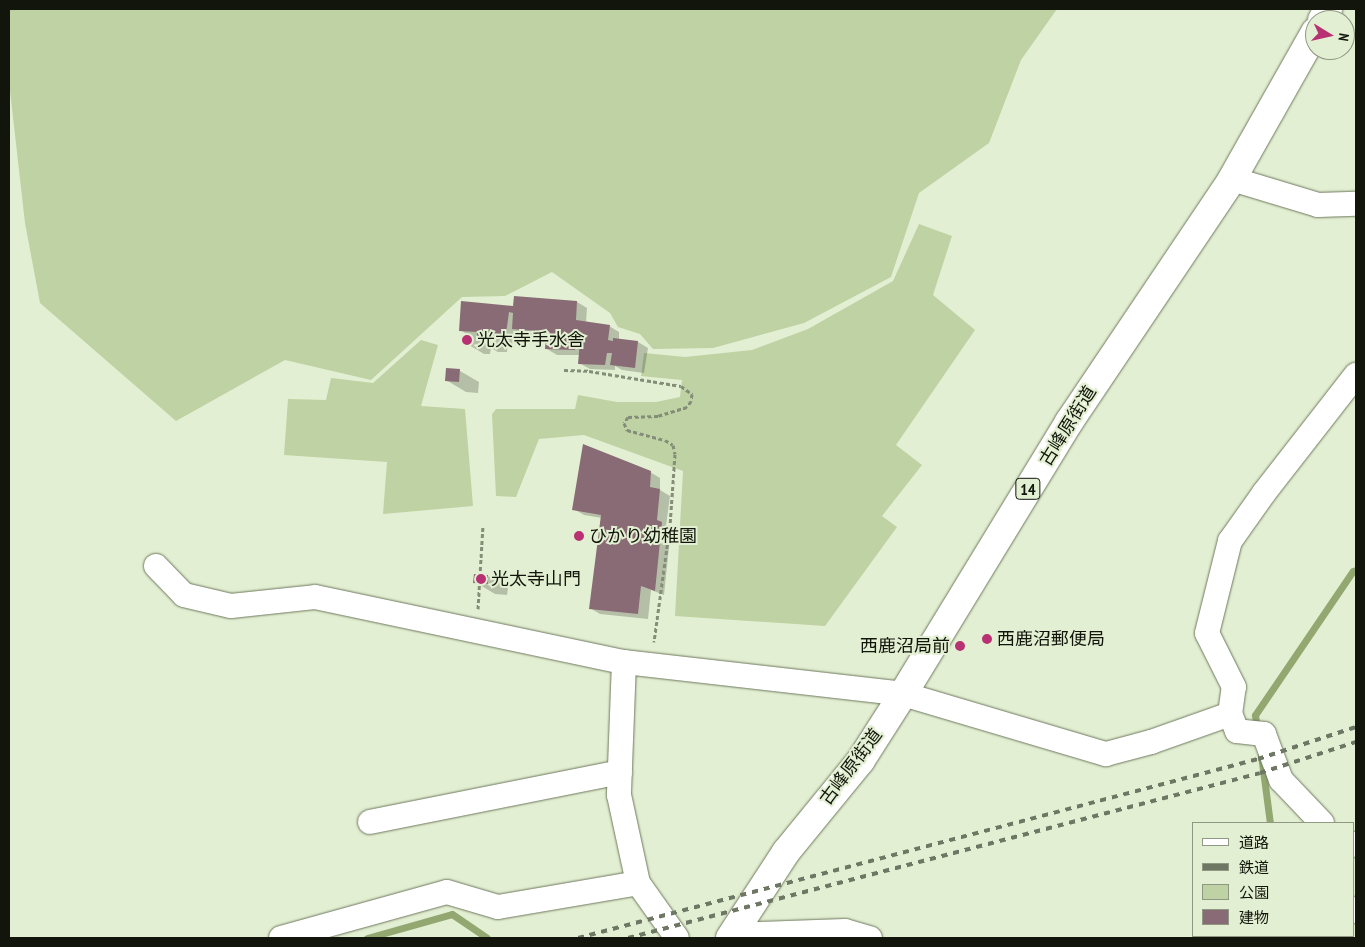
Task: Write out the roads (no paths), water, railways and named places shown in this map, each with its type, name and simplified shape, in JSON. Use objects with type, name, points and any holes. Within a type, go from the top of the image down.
[{"type":"main road","name":"古峰原街道","points":[[731,937],[786,852],[861,760],[1069,422],[1232,179],[1305,50]]},
{"type":"street","points":[[1232,179],[1318,205],[1356,204]]},
{"type":"street","points":[[1321,822],[1280,780],[1264,734],[1237,731],[1230,714],[1234,688],[1207,633],[1230,540],[1264,492],[1356,375]]},
{"type":"street","points":[[156,566],[184,594],[231,606],[315,597],[472,620],[624,662],[903,694],[1106,754],[1150,742],[1230,714]]},
{"type":"street","points":[[624,662],[619,795],[638,883],[677,938]]},
{"type":"street","points":[[370,822],[620,772]]},
{"type":"street","points":[[281,938],[446,892],[498,907],[638,883]]},
{"type":"street","points":[[731,937],[845,931],[870,938]]},
{"type":"waterway","points":[[1257,729],[1255,715],[1353,571],[1356,570]]},
{"type":"waterway","points":[[1261,755],[1270,822]]},
{"type":"waterway","points":[[367,938],[452,914],[487,938]]},
{"type":"railway","points":[[578,938],[1258,759],[1356,727]]},
{"type":"railway","points":[[628,938],[1260,773],[1356,742]]},
{"type":"place","name":"光太寺手水舎","points":[[467,340]]},
{"type":"place","name":"ひかり幼稚園","points":[[579,536]]},
{"type":"place","name":"光太寺山門","points":[[481,579]]},
{"type":"place","name":"西鹿沼郵便局","points":[[987,639]]},
{"type":"place","name":"西鹿沼局前","points":[[960,646]]}]
